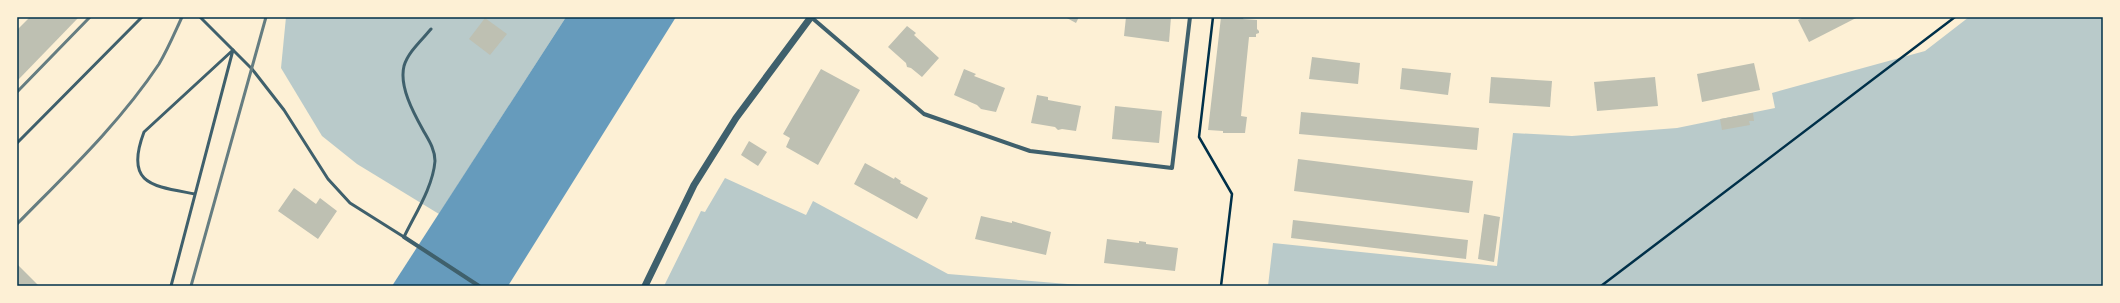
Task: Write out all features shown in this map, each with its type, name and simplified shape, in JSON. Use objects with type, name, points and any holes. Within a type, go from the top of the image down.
[{"type":"street","points":[[645,286],[694,185],[736,118],[811,17],[924,114],[1030,151],[1172,168],[1190,17]]},
{"type":"street","points":[[404,237],[479,286]]},
{"type":"lane","points":[[17,143],[142,17]]},
{"type":"lane","points":[[200,17],[252,70],[284,110],[328,178],[350,203],[404,237],[431,181],[435,160],[432,146],[408,98],[403,80],[404,66],[414,49],[431,29]]},
{"type":"lane","points":[[196,194],[164,188],[148,183],[138,168],[137,151],[144,132],[233,50]]},
{"type":"lane","points":[[171,286],[233,50]]},
{"type":"path","points":[[1213,17],[1199,137],[1232,194],[1221,286]]},
{"type":"path","points":[[1600,286],[1955,17]]},
{"type":"shaded area","points":[[286,17],[566,17],[439,214],[357,164],[322,136],[281,68]]},
{"type":"shaded area","points":[[1969,17],[2103,17],[2103,286],[1268,286],[1273,243],[1497,266],[1513,133],[1572,136],[1677,128],[1775,108],[1772,93],[1925,51]]},
{"type":"shaded area","points":[[725,178],[806,215],[813,201],[948,274],[1092,286],[664,286],[701,211],[705,212]]},
{"type":"water","points":[[566,17],[676,17],[508,286],[392,286]]},
{"type":"building","points":[[30,17],[79,17],[17,81],[17,30]]},
{"type":"building","points":[[1065,17],[1079,17],[1076,23]]},
{"type":"building","points":[[1126,17],[1171,17],[1169,42],[1124,36]]},
{"type":"building","points":[[1221,17],[1244,17],[1243,19],[1257,20],[1257,29],[1259,33],[1256,34],[1256,37],[1249,37],[1241,116],[1247,117],[1245,133],[1223,133],[1223,131],[1208,130]]},
{"type":"building","points":[[1804,17],[1858,17],[1809,42],[1798,20]]},
{"type":"building","points":[[485,18],[507,34],[490,55],[469,39]]},
{"type":"building","points":[[907,26],[916,33],[914,35],[939,58],[922,77],[911,68],[907,67],[906,63],[888,47]]},
{"type":"building","points":[[1312,57],[1360,63],[1358,84],[1309,79]]},
{"type":"building","points":[[1754,63],[1760,90],[1702,102],[1697,74]]},
{"type":"building","points":[[1402,68],[1451,73],[1448,95],[1400,89]]},
{"type":"building","points":[[821,69],[860,90],[818,165],[786,147],[790,138],[783,134]]},
{"type":"building","points":[[964,69],[976,74],[974,76],[1005,88],[996,112],[981,109],[977,105],[954,95]]},
{"type":"building","points":[[1491,77],[1552,81],[1550,107],[1489,103]]},
{"type":"building","points":[[1655,77],[1658,106],[1597,111],[1594,82]]},
{"type":"building","points":[[1037,95],[1048,97],[1048,100],[1081,106],[1076,131],[1062,129],[1058,130],[1055,127],[1031,123]]},
{"type":"building","points":[[1115,106],[1162,111],[1159,143],[1112,139]]},
{"type":"building","points":[[1301,112],[1479,128],[1477,150],[1299,134]]},
{"type":"building","points":[[1753,113],[1754,121],[1749,121],[1750,125],[1722,130],[1720,119]]},
{"type":"building","points":[[749,141],[767,152],[758,166],[741,155]]},
{"type":"building","points":[[1298,159],[1473,181],[1469,213],[1294,191]]},
{"type":"building","points":[[865,163],[894,179],[895,177],[901,181],[900,183],[928,198],[917,219],[854,184]]},
{"type":"building","points":[[294,188],[316,204],[320,198],[337,211],[318,239],[278,211]]},
{"type":"building","points":[[1484,214],[1500,217],[1494,262],[1478,259]]},
{"type":"building","points":[[981,216],[1012,223],[1012,221],[1051,232],[1046,255],[975,239]]},
{"type":"building","points":[[1293,220],[1468,240],[1466,259],[1291,238]]},
{"type":"building","points":[[1107,239],[1139,243],[1139,241],[1146,242],[1146,244],[1178,248],[1175,271],[1104,263]]},
{"type":"building","points":[[17,264],[39,286],[17,286]]},
{"type":"railway","points":[[17,92],[90,17]]},
{"type":"railway","points":[[17,224],[110,128],[127,107],[159,64],[182,17]]},
{"type":"railway","points":[[191,286],[266,17]]}]
